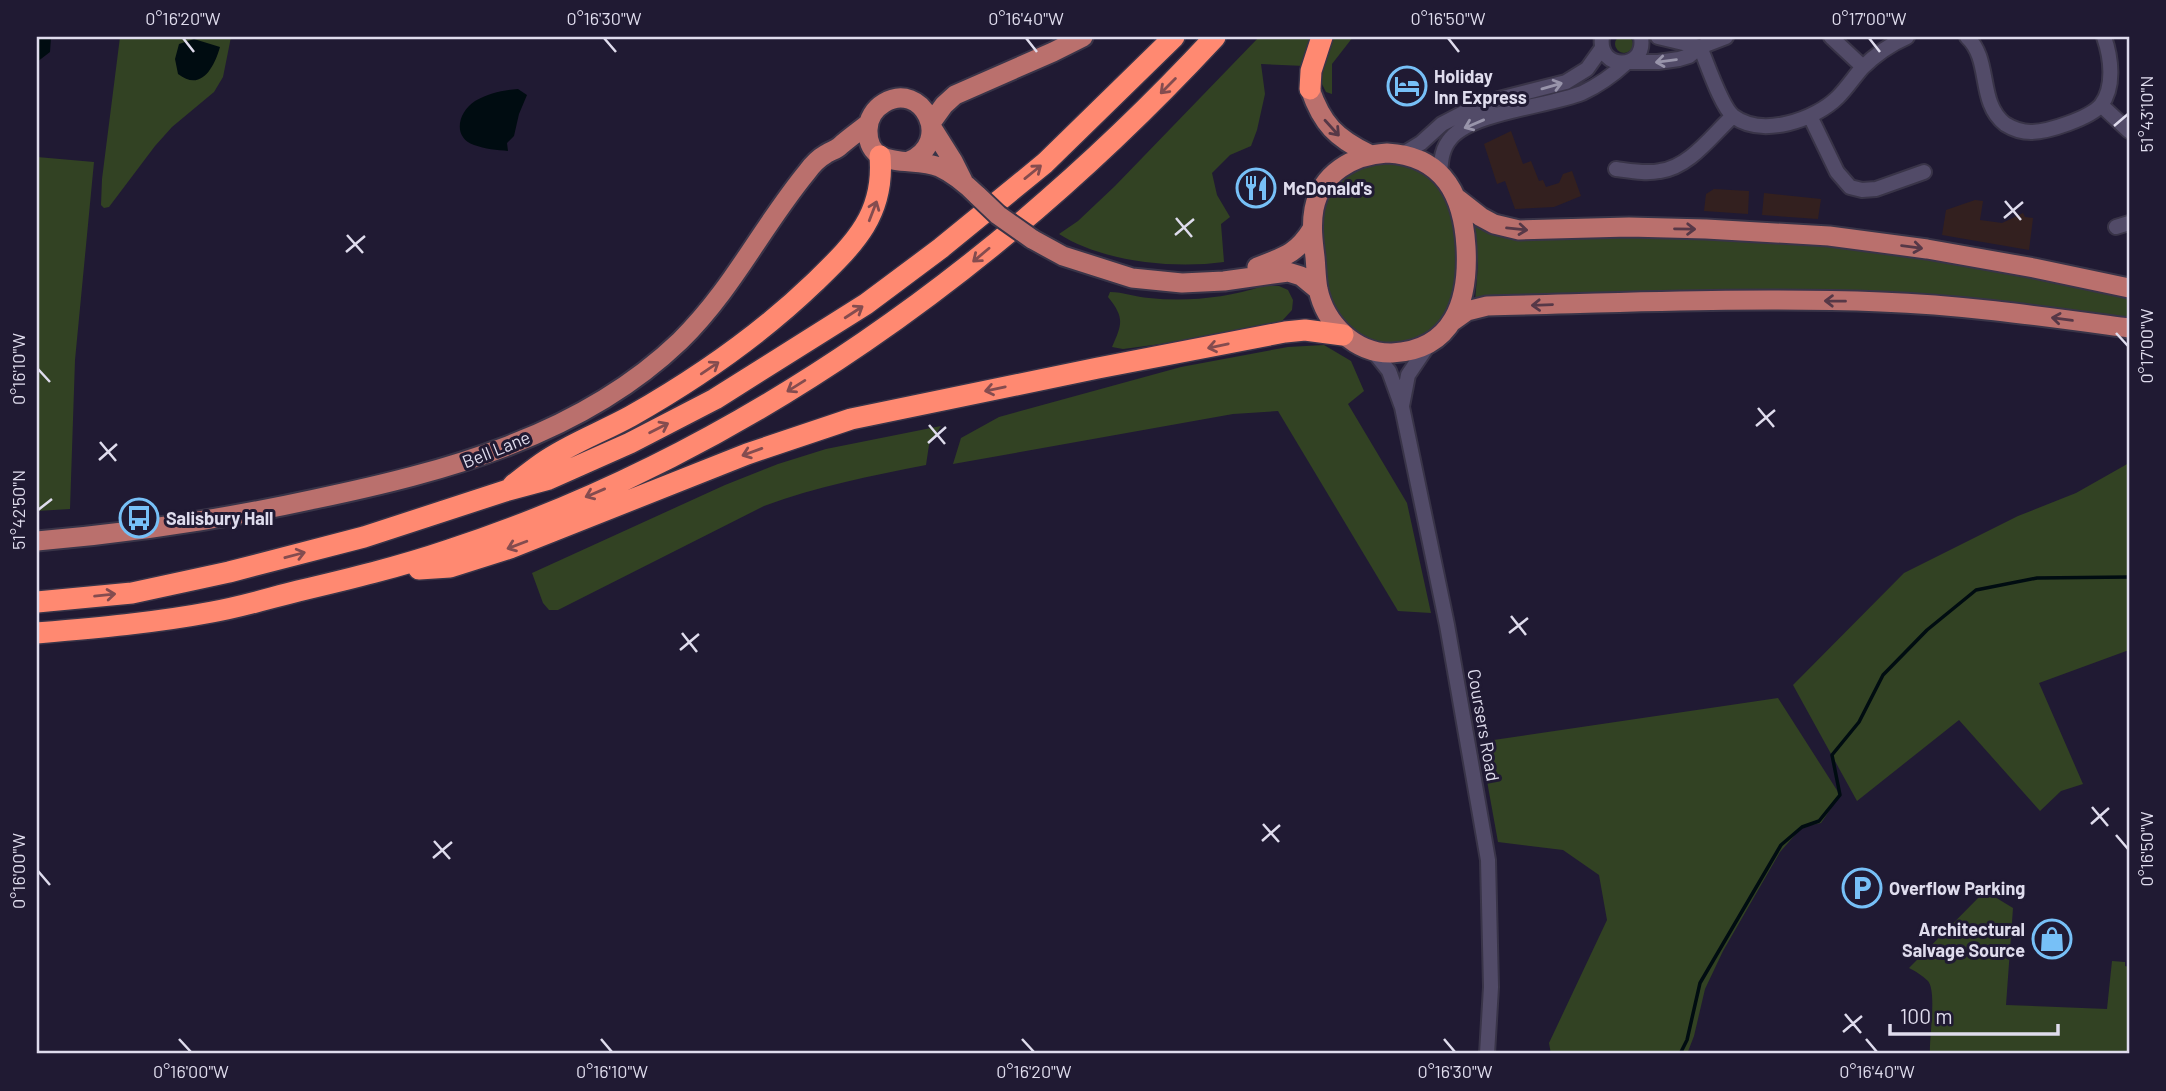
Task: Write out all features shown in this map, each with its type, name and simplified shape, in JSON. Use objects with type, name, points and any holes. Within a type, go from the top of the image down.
[{"type":"highway","points":[[37,602],[132,593],[229,572],[364,537],[505,491],[549,480],[630,443],[715,399],[866,304],[941,248],[1045,163],[1174,37]]},
{"type":"highway","points":[[37,633],[213,612],[382,571],[452,549],[549,513],[619,483],[764,406],[905,314],[975,261],[1045,202],[1124,130],[1215,37]]},
{"type":"highway","points":[[1310,89],[1311,71],[1322,37]]},
{"type":"highway","points":[[505,491],[544,461],[689,382],[760,331],[804,292],[843,255],[868,223],[878,198],[882,172],[879,155]]},
{"type":"highway","points":[[382,571],[450,567],[510,548],[747,454],[851,419],[1285,332],[1305,330],[1343,335]]},
{"type":"main road","points":[[909,161],[925,149],[930,141],[931,125],[944,105],[955,95],[1083,37]]},
{"type":"main road","points":[[1310,89],[1319,113],[1330,129],[1346,143],[1369,154]]},
{"type":"main road","points":[[879,155],[870,143],[869,123],[880,105],[889,100],[955,95]]},
{"type":"main road","points":[[909,100],[925,112],[962,181]]},
{"type":"main road","name":"Bell Lane","points":[[37,541],[184,525],[399,481],[497,451],[570,418],[627,384],[679,342],[722,295],[806,172],[825,154],[840,147],[845,139],[869,123]]},
{"type":"main road","points":[[840,147],[859,149],[890,161],[932,164],[962,181],[998,215],[1032,239],[1063,256],[1132,278],[1182,283],[1224,281],[1288,272],[1301,275],[1318,290]]},
{"type":"main road","points":[[2129,288],[1940,251],[1829,236],[1706,229],[1519,230],[1494,224],[1481,217],[1458,198],[1440,173],[1430,165],[1403,154],[1369,154],[1349,162],[1331,175],[1318,197],[1312,229],[1318,290],[1332,320],[1343,335],[1373,351],[1409,351],[1429,344],[1453,321],[1467,312],[1487,306],[1747,299],[1884,302],[2027,315],[2129,328]]},
{"type":"main road","points":[[1453,321],[1463,299],[1467,270],[1465,232],[1458,198]]},
{"type":"main road","points":[[1224,281],[1292,253],[1304,242],[1312,229]]},
{"type":"street","points":[[1440,173],[1446,146],[1458,132],[1513,110],[1581,93],[1611,77],[1639,54],[1642,37]]},
{"type":"street","points":[[1658,37],[1700,47]]},
{"type":"street","points":[[1602,42],[1605,54],[1614,61],[1658,62],[1689,56],[1700,47],[1727,37]]},
{"type":"street","points":[[1831,37],[1863,67]]},
{"type":"street","points":[[1700,47],[1724,105],[1733,116],[1747,122],[1777,125],[1810,116],[1827,107],[1838,98],[1863,67],[1907,37]]},
{"type":"street","points":[[1967,37],[1981,56],[1988,96],[1995,113],[2013,128],[2023,132],[2044,130],[2084,117],[2101,105],[2110,86],[2109,57],[2104,37]]},
{"type":"street","points":[[1403,154],[1443,124],[1469,110],[1499,99],[1566,82],[1587,69],[1602,42]]},
{"type":"street","points":[[2101,105],[2129,131]]},
{"type":"street","points":[[1616,169],[1648,172],[1672,168],[1694,153],[1733,116]]},
{"type":"street","points":[[1810,116],[1837,172],[1850,187],[1876,189],[1924,172]]},
{"type":"street","name":"Coursers Road","points":[[1402,407],[1408,376],[1429,344]]},
{"type":"street","name":"Coursers Road","points":[[1373,351],[1389,371],[1402,407],[1447,625],[1488,860],[1491,987],[1487,1054]]},
{"type":"shaded area","points":[[37,37],[51,37],[50,52],[37,62]]},
{"type":"shaded area","points":[[194,39],[220,47],[210,70],[200,79],[193,80],[178,74],[175,59],[179,44]]},
{"type":"shaded area","points":[[518,89],[527,95],[514,136],[507,143],[508,151],[474,145],[462,136],[461,118],[469,106],[491,94]]},
{"type":"shaded area","points":[[1511,131],[1523,164],[1531,161],[1539,181],[1543,180],[1546,187],[1559,183],[1563,174],[1572,171],[1581,196],[1554,207],[1515,209],[1505,181],[1497,184],[1484,144]]},
{"type":"shaded area","points":[[1714,189],[1749,191],[1748,214],[1704,211],[1706,194]]},
{"type":"shaded area","points":[[1764,193],[1821,199],[1818,219],[1762,215]]},
{"type":"shaded area","points":[[1975,200],[1983,201],[1980,220],[2002,223],[2023,213],[2025,217],[2033,218],[2029,250],[1942,235],[1946,210]]},
{"type":"green space","points":[[1624,35],[1630,38],[1633,44],[1630,50],[1624,53],[1618,50],[1615,44],[1618,38]]},
{"type":"green space","points":[[120,37],[231,37],[223,77],[214,92],[172,127],[109,207],[104,208],[101,205],[102,179]]},
{"type":"green space","points":[[1259,37],[1311,37],[1305,66],[1261,64],[1265,94],[1251,146],[1230,155],[1212,173],[1217,195],[1230,217],[1221,224],[1224,262],[1183,265],[1139,261],[1096,251],[1059,234],[1078,221],[1115,186]]},
{"type":"green space","points":[[1333,37],[1353,37],[1332,64],[1332,94],[1326,92],[1319,78]]},
{"type":"green space","points":[[37,157],[94,162],[75,360],[70,509],[37,511]]},
{"type":"green space","points":[[1385,161],[1423,172],[1442,190],[1453,215],[1459,260],[1457,299],[1436,330],[1404,343],[1389,345],[1362,336],[1340,317],[1326,289],[1321,237],[1323,207],[1337,181],[1354,170]]},
{"type":"green space","points":[[1473,223],[1489,230],[1669,235],[1851,246],[1933,258],[2129,297],[2129,322],[1962,303],[1475,301],[1478,265]]},
{"type":"green space","points":[[1263,286],[1279,286],[1288,290],[1293,300],[1292,310],[1281,322],[1214,337],[1123,349],[1112,347],[1120,321],[1117,310],[1108,297],[1110,292],[1149,298],[1192,299],[1235,294]]},
{"type":"green space","points":[[1324,345],[1351,361],[1364,391],[1348,404],[1407,503],[1431,613],[1398,611],[1278,411],[1233,414],[953,464],[961,438],[999,417],[1181,367],[1288,347]]},
{"type":"green space","points":[[941,426],[929,445],[926,465],[824,487],[764,506],[558,610],[549,610],[543,603],[532,573],[725,485],[826,449]]},
{"type":"green space","points":[[2129,463],[2129,650],[2039,683],[2083,784],[2061,791],[2040,811],[1959,720],[1857,801],[1793,685],[1904,573],[2018,516],[2076,493]]},
{"type":"green space","points":[[1778,698],[1840,795],[1821,823],[1802,827],[1780,852],[1723,951],[1705,989],[1687,1054],[1551,1054],[1549,1043],[1607,920],[1599,875],[1563,850],[1498,842],[1480,742]]},
{"type":"green space","points":[[1985,891],[2013,908],[2006,1005],[2107,1009],[2112,961],[2125,962],[2125,966],[2129,967],[2129,1054],[1930,1054],[1931,987],[1926,979],[1909,968]]},
{"type":"waterway","points":[[1680,1054],[1687,1040],[1700,983],[1781,845],[1802,827],[1819,821],[1840,795],[1832,755],[1859,722],[1883,675],[1927,630],[1976,590],[2037,578],[2129,577]]},
{"type":"place","name":"Holiday Inn Express","points":[[1407,86]]},
{"type":"place","name":"McDonald's","points":[[1256,188]]},
{"type":"place","name":"Salisbury Hall","points":[[139,518]]},
{"type":"place","name":"Overflow Parking","points":[[1862,888]]},
{"type":"place","name":"Architectural Salvage Source","points":[[2052,939]]}]
